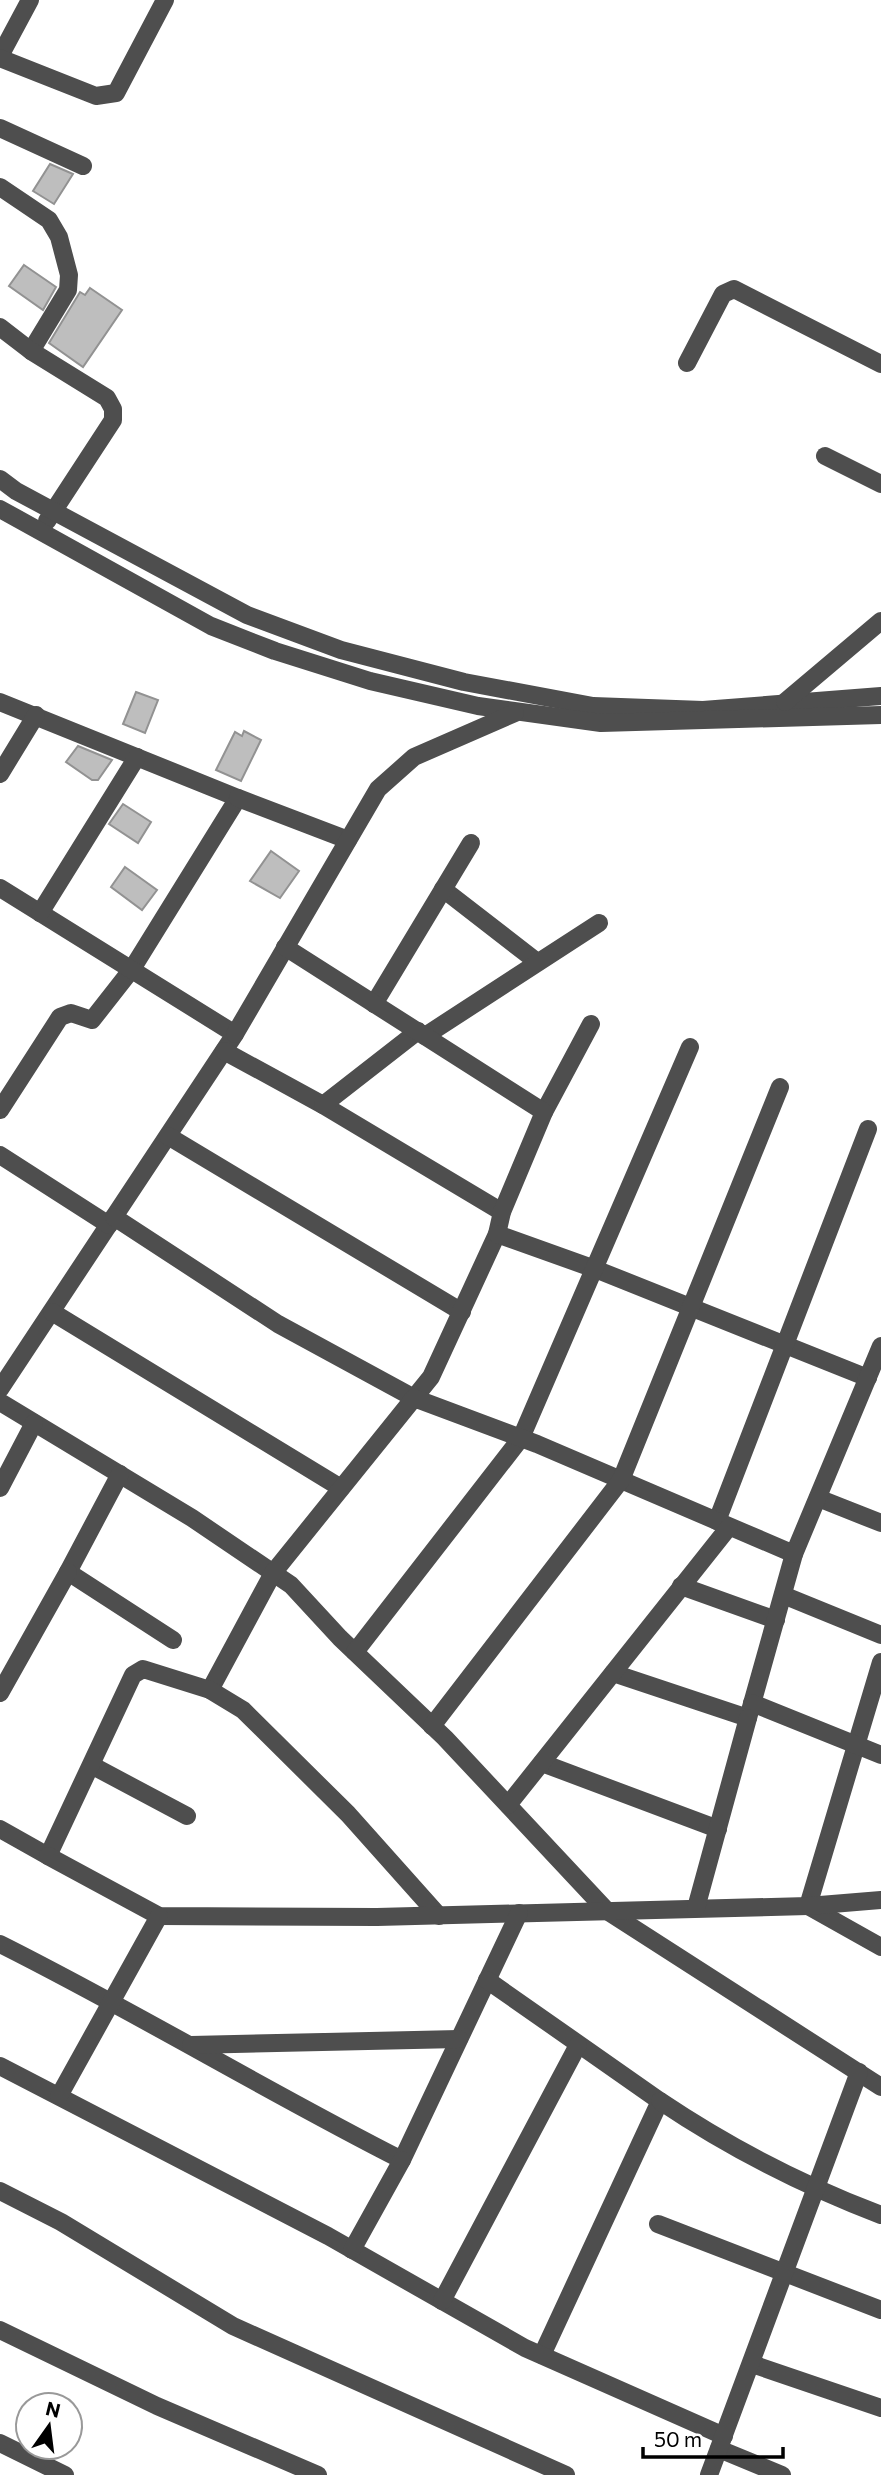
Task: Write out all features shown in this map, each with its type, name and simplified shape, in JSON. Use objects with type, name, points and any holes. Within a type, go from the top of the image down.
[{"type":"street","points":[[30,0],[0,57],[96,96],[107,97],[116,93],[165,0]]},
{"type":"street","points":[[0,128],[83,166]]},
{"type":"street","points":[[0,187],[49,220],[59,237],[69,275],[68,290],[31,351]]},
{"type":"street","points":[[687,363],[723,294],[734,289],[881,364]]},
{"type":"street","points":[[0,327],[31,351],[107,398],[113,409],[113,420],[40,532]]},
{"type":"street","points":[[825,456],[881,484]]},
{"type":"street","points":[[0,479],[53,512],[247,615],[341,650],[523,696],[593,706],[881,715]]},
{"type":"street","points":[[0,509],[211,626],[275,652],[370,681],[516,713],[601,723],[784,711],[881,696]]},
{"type":"street","points":[[784,711],[881,621]]},
{"type":"street","points":[[0,1389],[235,1034],[378,789],[414,757],[516,713],[523,696]]},
{"type":"street","points":[[0,702],[348,840]]},
{"type":"street","points":[[1,770],[36,715]]},
{"type":"street","points":[[40,913],[137,757]]},
{"type":"street","points":[[0,1110],[60,1017],[71,1013],[92,1020],[132,969],[238,798]]},
{"type":"street","points":[[374,1004],[471,843]]},
{"type":"street","points":[[0,888],[235,1034]]},
{"type":"street","points":[[443,889],[536,961]]},
{"type":"street","points":[[323,1105],[421,1033],[600,923]]},
{"type":"street","points":[[285,947],[544,1112]]},
{"type":"street","points":[[211,1690],[273,1573],[431,1377],[497,1234],[502,1212],[544,1112],[591,1024]]},
{"type":"street","points":[[355,1652],[521,1438],[690,1047]]},
{"type":"street","points":[[224,1051],[323,1105],[502,1212]]},
{"type":"street","points":[[432,1726],[621,1480],[780,1087]]},
{"type":"street","points":[[508,1805],[681,1587],[723,1524],[783,1346],[868,1129]]},
{"type":"street","points":[[168,1136],[462,1312]]},
{"type":"street","points":[[0,1155],[278,1324],[414,1398],[521,1438],[794,1554]]},
{"type":"street","points":[[497,1234],[595,1269],[868,1378]]},
{"type":"street","points":[[51,1312],[341,1489]]},
{"type":"street","points":[[696,1908],[794,1554],[881,1346]]},
{"type":"street","points":[[0,1402],[120,1474],[291,1586],[432,1726],[607,1911],[881,2087]]},
{"type":"street","points":[[0,1488],[34,1423]]},
{"type":"street","points":[[0,1693],[120,1474]]},
{"type":"street","points":[[818,1498],[881,1523]]},
{"type":"street","points":[[68,1572],[173,1640]]},
{"type":"street","points":[[681,1587],[776,1620]]},
{"type":"street","points":[[783,1595],[881,1635]]},
{"type":"street","points":[[808,1906],[881,1662]]},
{"type":"street","points":[[48,1856],[93,1766],[133,1675],[143,1669],[211,1690],[243,1710],[348,1814],[439,1916]]},
{"type":"street","points":[[613,1672],[750,1710],[881,1755]]},
{"type":"street","points":[[542,1763],[718,1829]]},
{"type":"street","points":[[93,1766],[187,1816]]},
{"type":"street","points":[[0,1829],[159,1916],[439,1916],[808,1906],[881,1900]]},
{"type":"street","points":[[808,1906],[881,1947]]},
{"type":"street","points":[[352,2250],[402,2160],[519,1913]]},
{"type":"street","points":[[59,2096],[159,1916]]},
{"type":"street","points":[[0,1944],[112,2000],[300,2108],[402,2160]]},
{"type":"street","points":[[487,1980],[718,2139],[816,2190],[881,2215]]},
{"type":"street","points":[[191,2045],[459,2039]]},
{"type":"street","points":[[442,2301],[578,2045]]},
{"type":"street","points":[[0,2066],[352,2250],[542,2356],[721,2442],[782,2475]]},
{"type":"street","points":[[709,2475],[859,2072]]},
{"type":"street","points":[[542,2356],[660,2101]]},
{"type":"street","points":[[0,2191],[61,2222],[233,2326],[566,2475]]},
{"type":"street","points":[[658,2224],[881,2310]]},
{"type":"street","points":[[0,2330],[157,2406],[318,2475]]},
{"type":"street","points":[[752,2364],[881,2408]]},
{"type":"street","points":[[0,2443],[65,2475]]},
{"type":"building","points":[[50,164],[73,174],[54,204],[33,191]]},
{"type":"building","points":[[24,265],[56,287],[43,310],[9,286]]},
{"type":"building","points":[[90,288],[122,310],[83,367],[49,343],[80,292],[85,295]]},
{"type":"building","points":[[136,692],[158,700],[145,733],[123,724]]},
{"type":"building","points":[[244,731],[261,740],[241,781],[216,770],[235,732],[242,736]]},
{"type":"building","points":[[78,746],[112,760],[98,780],[92,780],[66,762]]},
{"type":"building","points":[[123,804],[151,822],[138,843],[109,824]]},
{"type":"building","points":[[271,851],[299,871],[280,898],[250,881]]},
{"type":"building","points":[[125,867],[157,890],[142,910],[111,887]]}]
